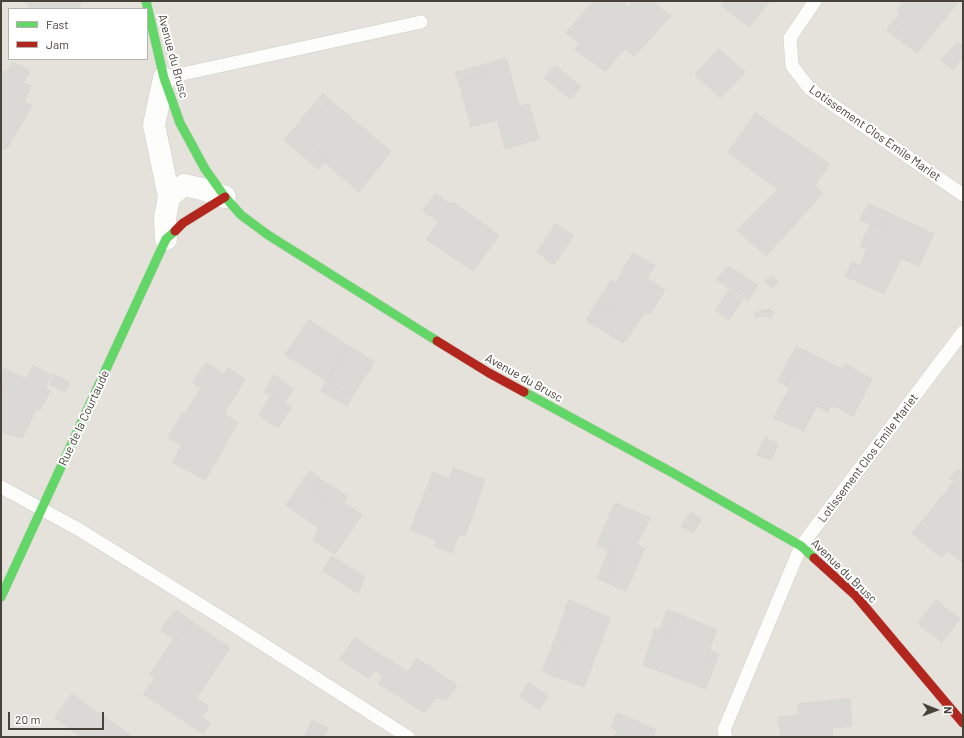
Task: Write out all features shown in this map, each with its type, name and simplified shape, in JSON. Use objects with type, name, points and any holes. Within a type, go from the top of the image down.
[{"type":"street","name":"Avenue du Brusc","points":[[148,10],[164,78],[184,129],[205,169],[225,197],[241,214],[268,235],[489,373],[673,473],[801,546],[856,596],[963,723]]},
{"type":"street","name":"Rue de la Courtaude","points":[[164,78],[154,125],[170,197],[165,218],[166,239]]},
{"type":"street","points":[[170,197],[184,185],[202,189],[225,197]]},
{"type":"street","name":"Rue de la Courtaude","points":[[1,597],[166,239],[183,223],[225,197]]},
{"type":"lane","name":"Lotissement Clos Emile Mariet","points":[[815,1],[790,38],[792,66],[810,89],[963,195]]},
{"type":"lane","points":[[164,78],[422,22]]},
{"type":"lane","name":"Lotissement Clos Emile Mariet","points":[[726,737],[724,730],[801,546],[963,332]]},
{"type":"lane","points":[[1,487],[78,529],[230,623],[408,737]]},
{"type":"shaded area","points":[[1,1],[963,1],[963,737],[1,737]]},
{"type":"building","points":[[29,1],[81,1],[79,8],[28,7]]},
{"type":"building","points":[[594,1],[621,1],[628,7],[633,1],[652,1],[671,16],[634,56],[625,48],[605,71],[574,49],[580,43],[566,33]]},
{"type":"building","points":[[726,1],[770,1],[749,27],[722,6]]},
{"type":"building","points":[[905,1],[959,1],[917,53],[894,36],[907,21],[897,11]]},
{"type":"building","points":[[900,14],[907,21],[894,36],[887,30]]},
{"type":"building","points":[[958,42],[963,47],[963,57],[953,70],[941,60]]},
{"type":"building","points":[[719,49],[745,72],[721,98],[695,75]]},
{"type":"building","points":[[506,58],[519,106],[529,104],[539,139],[505,149],[498,120],[471,127],[459,82],[487,75],[484,65]]},
{"type":"building","points":[[13,62],[30,71],[23,83],[31,86],[24,101],[32,106],[6,150],[1,148],[1,70],[6,73]]},
{"type":"building","points":[[484,65],[487,75],[459,82],[455,73]]},
{"type":"building","points":[[555,66],[581,86],[571,99],[544,78]]},
{"type":"building","points":[[323,94],[331,101],[309,126],[302,119]]},
{"type":"building","points":[[331,101],[391,151],[359,192],[322,160],[323,152],[313,145],[303,156],[284,140],[302,119],[309,126]]},
{"type":"building","points":[[756,113],[829,164],[815,185],[823,193],[766,256],[737,230],[778,189],[728,153]]},
{"type":"building","points":[[313,145],[323,152],[322,160],[324,163],[318,169],[303,156]]},
{"type":"building","points":[[436,194],[450,204],[453,202],[499,235],[473,271],[426,239],[439,222],[423,211]]},
{"type":"building","points":[[869,204],[887,212],[880,228],[860,220]]},
{"type":"building","points":[[887,212],[934,234],[919,266],[901,258],[884,294],[845,276],[852,262],[860,266],[867,249],[860,246],[870,224],[880,228]]},
{"type":"building","points":[[556,224],[574,236],[553,265],[537,252]]},
{"type":"building","points":[[633,253],[655,266],[642,285],[622,272]]},
{"type":"building","points":[[728,266],[758,285],[748,300],[717,280]]},
{"type":"building","points":[[622,272],[642,285],[647,278],[665,290],[650,314],[645,312],[624,343],[596,327],[612,302],[602,295],[611,280],[616,283]]},
{"type":"building","points":[[772,276],[778,281],[772,288],[765,282]]},
{"type":"building","points":[[729,290],[743,299],[729,320],[716,311]]},
{"type":"building","points":[[602,295],[612,302],[596,327],[586,321]]},
{"type":"building","points":[[769,309],[775,312],[770,319],[765,315],[756,318],[754,313]]},
{"type":"building","points":[[309,320],[349,346],[327,381],[285,355]]},
{"type":"building","points":[[349,346],[374,362],[352,397],[327,381]]},
{"type":"building","points":[[796,347],[804,350],[785,385],[778,381]]},
{"type":"building","points":[[804,350],[842,369],[845,364],[872,379],[853,416],[820,399],[804,431],[774,418],[790,387],[785,385]]},
{"type":"building","points":[[206,363],[224,374],[228,368],[245,379],[224,414],[238,422],[205,480],[172,462],[182,445],[168,438],[182,413],[184,415],[201,388],[193,383]]},
{"type":"building","points":[[33,366],[51,375],[45,388],[50,391],[40,410],[36,409],[22,438],[1,432],[1,390],[10,371],[26,379]]},
{"type":"building","points":[[1,367],[10,371],[1,390]]},
{"type":"building","points":[[54,375],[70,382],[65,392],[50,385]]},
{"type":"building","points":[[274,375],[294,389],[284,403],[264,392]]},
{"type":"building","points":[[327,381],[352,397],[347,406],[321,391]]},
{"type":"building","points":[[271,396],[291,407],[278,428],[259,415]]},
{"type":"building","points":[[820,399],[831,405],[828,412],[817,406]]},
{"type":"building","points":[[765,437],[778,444],[771,460],[757,455]]},
{"type":"building","points":[[454,468],[485,480],[465,536],[459,534],[452,553],[434,546],[436,540],[410,530],[433,472],[449,479]]},
{"type":"building","points":[[958,469],[963,474],[963,563],[948,551],[941,557],[912,533],[955,481],[950,478]]},
{"type":"building","points":[[310,471],[322,480],[315,491],[327,500],[310,522],[286,505]]},
{"type":"building","points":[[322,480],[347,496],[344,502],[362,515],[335,554],[313,540],[319,528],[310,522],[327,500],[315,491]]},
{"type":"building","points":[[615,503],[650,518],[637,544],[645,548],[626,591],[605,582],[617,554],[597,545]]},
{"type":"building","points":[[691,512],[702,519],[693,533],[681,526]]},
{"type":"building","points":[[609,550],[617,554],[605,582],[598,579]]},
{"type":"building","points":[[332,556],[365,577],[358,593],[323,571]]},
{"type":"building","points":[[569,600],[610,618],[584,687],[551,675],[563,640],[556,637]]},
{"type":"building","points":[[936,600],[960,619],[942,642],[918,624]]},
{"type":"building","points":[[176,610],[191,621],[179,638],[176,636],[174,639],[161,630]]},
{"type":"building","points":[[667,610],[676,613],[668,634],[660,631]]},
{"type":"building","points":[[676,613],[717,630],[704,662],[714,666],[706,689],[643,665],[655,629],[668,634]]},
{"type":"building","points":[[191,621],[230,648],[196,698],[209,707],[202,717],[210,723],[203,734],[143,694],[155,678],[150,674],[176,636],[179,638]]},
{"type":"building","points":[[556,637],[563,640],[551,675],[543,671]]},
{"type":"building","points":[[355,638],[408,672],[417,658],[457,685],[446,701],[436,697],[425,713],[379,684],[383,676],[375,670],[369,678],[340,660]]},
{"type":"building","points":[[709,650],[719,654],[714,666],[704,662]]},
{"type":"building","points":[[529,683],[548,696],[539,710],[520,697]]},
{"type":"building","points":[[72,694],[133,737],[81,737],[55,718]]},
{"type":"building","points":[[850,699],[852,726],[832,728],[833,737],[781,737],[778,717],[798,715],[798,704]]},
{"type":"building","points":[[618,713],[656,730],[653,737],[615,737],[617,731],[611,727]]},
{"type":"building","points":[[312,720],[328,728],[324,737],[305,737]]},
{"type":"traffic: fast","points":[[146,1],[148,8]]},
{"type":"traffic: fast","points":[[148,10],[164,78],[180,123],[205,169],[225,197],[241,215],[268,235],[437,341]]},
{"type":"traffic: fast","points":[[1,597],[166,239],[175,231]]},
{"type":"traffic: fast","points":[[524,392],[673,473],[801,546],[814,558]]},
{"type":"traffic: jam","points":[[175,231],[183,223],[225,197]]},
{"type":"traffic: jam","points":[[437,341],[489,373],[524,392]]},
{"type":"traffic: jam","points":[[814,558],[856,596],[963,723]]}]
